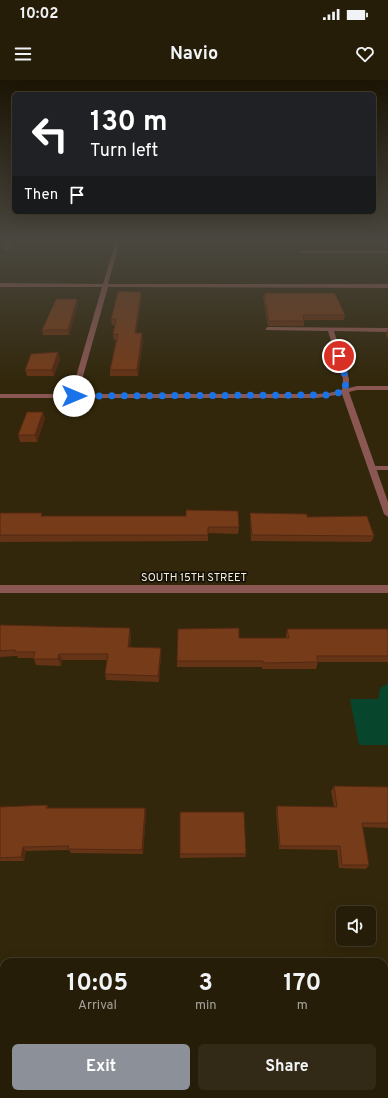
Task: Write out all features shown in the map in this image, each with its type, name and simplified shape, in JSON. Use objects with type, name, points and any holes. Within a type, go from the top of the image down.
[{"type":"street","points":[[74,396],[104,289]]},
{"type":"street","points":[[268,329],[388,330]]},
{"type":"street","points":[[331,330],[346,379],[345,391],[388,514]]},
{"type":"street","points":[[0,396],[316,396],[329,395],[357,388],[388,388]]},
{"type":"street","points":[[372,468],[388,468]]},
{"type":"street","name":"SOUTH 15TH STREET","points":[[0,589],[388,589]]},
{"type":"green space","points":[[388,684],[388,745],[359,745],[350,699],[378,699],[380,688]]},
{"type":"building","points":[[118,291],[141,292],[135,333],[142,333],[137,370],[110,370],[118,334],[113,334],[116,319],[111,319]]},
{"type":"building","points":[[264,293],[335,293],[345,315],[303,315],[304,321],[269,321]]},
{"type":"building","points":[[56,299],[77,299],[68,330],[42,330]]},
{"type":"building","points":[[58,352],[52,370],[25,370],[31,354]]},
{"type":"building","points":[[27,412],[43,412],[35,435],[18,435]]},
{"type":"building","points":[[186,510],[238,511],[239,527],[208,527],[208,535],[0,535],[0,513],[42,513],[41,516],[186,516]]},
{"type":"building","points":[[250,513],[307,514],[307,517],[367,516],[374,536],[252,535]]},
{"type":"building","points":[[0,625],[130,628],[128,647],[161,648],[158,676],[105,674],[108,654],[59,654],[58,659],[33,659],[35,652],[15,652],[15,650],[0,651]]},
{"type":"building","points":[[239,628],[239,638],[289,638],[287,629],[388,629],[388,656],[317,656],[318,662],[263,663],[263,661],[177,661],[178,629]]},
{"type":"building","points":[[334,786],[388,787],[388,823],[362,823],[369,865],[342,865],[340,846],[280,846],[277,806],[337,807]]},
{"type":"building","points":[[47,805],[46,808],[145,808],[142,850],[68,849],[69,846],[23,847],[21,857],[0,858],[0,807]]},
{"type":"building","points":[[180,812],[244,812],[246,854],[180,854]]},
{"type":"route","points":[[74,396],[329,395],[345,391],[346,379],[339,356]]}]
